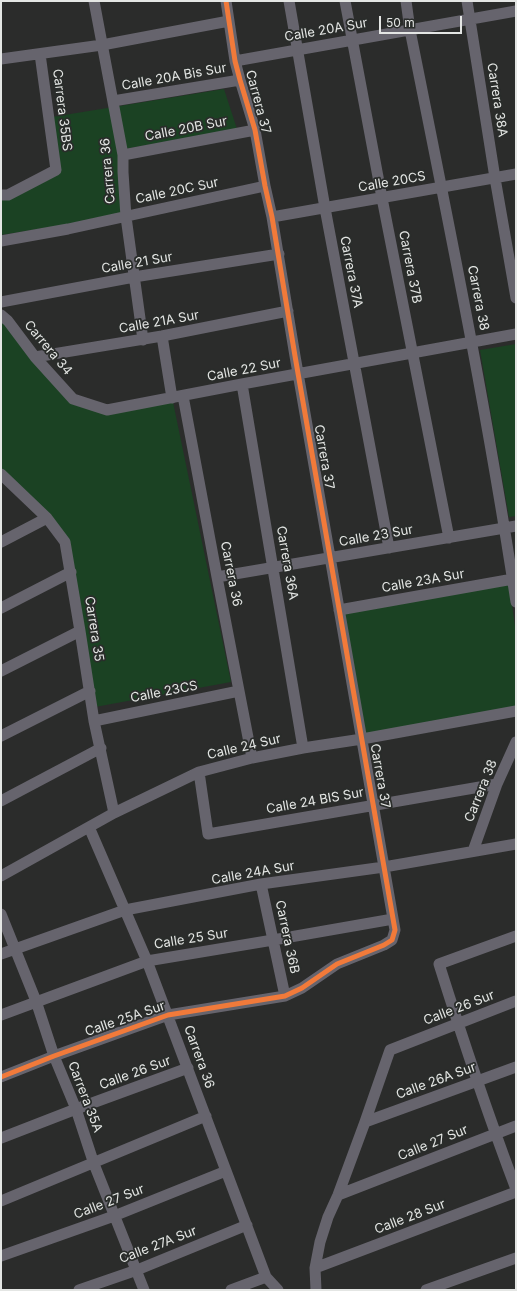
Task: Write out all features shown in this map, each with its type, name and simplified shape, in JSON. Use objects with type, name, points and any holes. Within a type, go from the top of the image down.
[{"type":"street","name":"Carrera 36","points":[[94,1],[123,155],[126,217],[143,340]]},
{"type":"street","name":"Carrera 37","points":[[226,1],[235,61],[255,130],[279,254],[298,374],[393,919]]},
{"type":"street","name":"Carrera 37A","points":[[289,1],[325,208],[389,548]]},
{"type":"street","name":"Carrera 37B","points":[[345,1],[449,538]]},
{"type":"street","name":"Carrera 38","points":[[406,1],[410,30],[472,341],[505,528],[516,602]]},
{"type":"street","name":"Carrera 38A","points":[[467,1],[516,298]]},
{"type":"street","name":"Calle 20A Sur","points":[[235,61],[516,11]]},
{"type":"street","points":[[1,59],[102,45],[230,21]]},
{"type":"street","name":"Carrera 35BS","points":[[1,195],[8,196],[56,170],[40,54]]},
{"type":"street","name":"Calle 20A Bis Sur","points":[[113,101],[240,80]]},
{"type":"street","name":"Calle 20B Sur","points":[[123,155],[255,130]]},
{"type":"street","name":"Calle 20CS","points":[[272,217],[516,174]]},
{"type":"street","name":"Calle 20C Sur","points":[[1,240],[68,229],[265,186]]},
{"type":"street","name":"Calle 21 Sur","points":[[1,302],[134,277],[279,254]]},
{"type":"street","name":"Calle 21A Sur","points":[[35,357],[143,340],[288,311]]},
{"type":"street","name":"Carrera 34","points":[[1,315],[8,321],[35,357],[73,398]]},
{"type":"street","name":"Calle 22 Sur","points":[[73,398],[107,410],[516,334]]},
{"type":"street","name":"Carrera 36","points":[[162,336],[217,577],[252,758]]},
{"type":"street","name":"Carrera 36A","points":[[242,384],[303,748]]},
{"type":"street","name":"Carrera 35","points":[[1,474],[47,518],[65,542],[94,720],[114,813]]},
{"type":"street","points":[[1,542],[47,518]]},
{"type":"street","name":"Calle 23 Sur","points":[[217,577],[516,526]]},
{"type":"street","points":[[1,608],[71,572]]},
{"type":"street","name":"Calle 23A Sur","points":[[339,610],[512,579]]},
{"type":"street","points":[[1,671],[80,631]]},
{"type":"street","points":[[1,736],[90,691]]},
{"type":"street","name":"Calle 23CS","points":[[94,720],[239,691]]},
{"type":"street","name":"Calle 24 Sur","points":[[3,871],[114,813],[199,772],[252,758],[303,748],[362,739],[516,711]]},
{"type":"street","name":"Carrera 38","points":[[473,851],[497,784],[516,742]]},
{"type":"street","points":[[1,801],[101,748]]},
{"type":"street","name":"Calle 24 BIS Sur","points":[[199,772],[208,834],[497,784]]},
{"type":"street","name":"Carrera 36","points":[[89,827],[148,961],[266,1277]]},
{"type":"street","name":"Calle 24A Sur","points":[[1,954],[125,910],[262,884],[516,844]]},
{"type":"street","name":"Carrera 36B","points":[[262,884],[286,996]]},
{"type":"street","name":"Carrera 35A","points":[[1,914],[36,1002],[54,1056],[76,1109],[94,1164],[144,1290]]},
{"type":"street","name":"Calle 25 Sur","points":[[1,1015],[148,961],[393,919]]},
{"type":"street","name":"Calle 25A Sur","points":[[1,1077],[54,1056],[168,1015],[286,996],[302,988],[337,964],[384,946],[392,940],[395,930],[393,919]]},
{"type":"street","points":[[516,936],[439,964],[457,1023],[516,1191]]},
{"type":"street","name":"Calle 26 Sur","points":[[365,1122],[390,1050],[516,1001]]},
{"type":"street","name":"Calle 26A Sur","points":[[365,1122],[516,1067]]},
{"type":"street","name":"Calle 26 Sur","points":[[1,1138],[188,1068]]},
{"type":"street","points":[[1,1202],[206,1116]]},
{"type":"street","points":[[316,1290],[315,1268],[320,1242],[365,1122]]},
{"type":"street","name":"Calle 27 Sur","points":[[338,1195],[516,1126]]},
{"type":"street","name":"Calle 27 Sur","points":[[1,1256],[114,1216],[226,1171]]},
{"type":"street","name":"Calle 28 Sur","points":[[315,1268],[516,1191]]},
{"type":"street","name":"Calle 27A Sur","points":[[79,1290],[137,1270],[247,1225]]},
{"type":"street","points":[[426,1290],[516,1258]]},
{"type":"street","points":[[231,1290],[266,1277],[278,1290]]},
{"type":"green space","points":[[224,89],[237,129],[119,150],[122,217],[1,235],[1,198],[59,170],[52,117]]},
{"type":"green space","points":[[1,318],[70,399],[107,415],[173,402],[231,682],[95,707],[68,540],[1,468]]},
{"type":"green space","points":[[516,344],[516,516],[509,517],[480,350]]},
{"type":"green space","points":[[509,584],[516,633],[516,707],[366,735],[344,612]]},
{"type":"cycle path","points":[[1,1077],[54,1056],[168,1015],[285,996],[302,988],[337,964],[384,945],[392,940],[395,930],[272,217],[255,130],[235,61],[226,1]]}]
